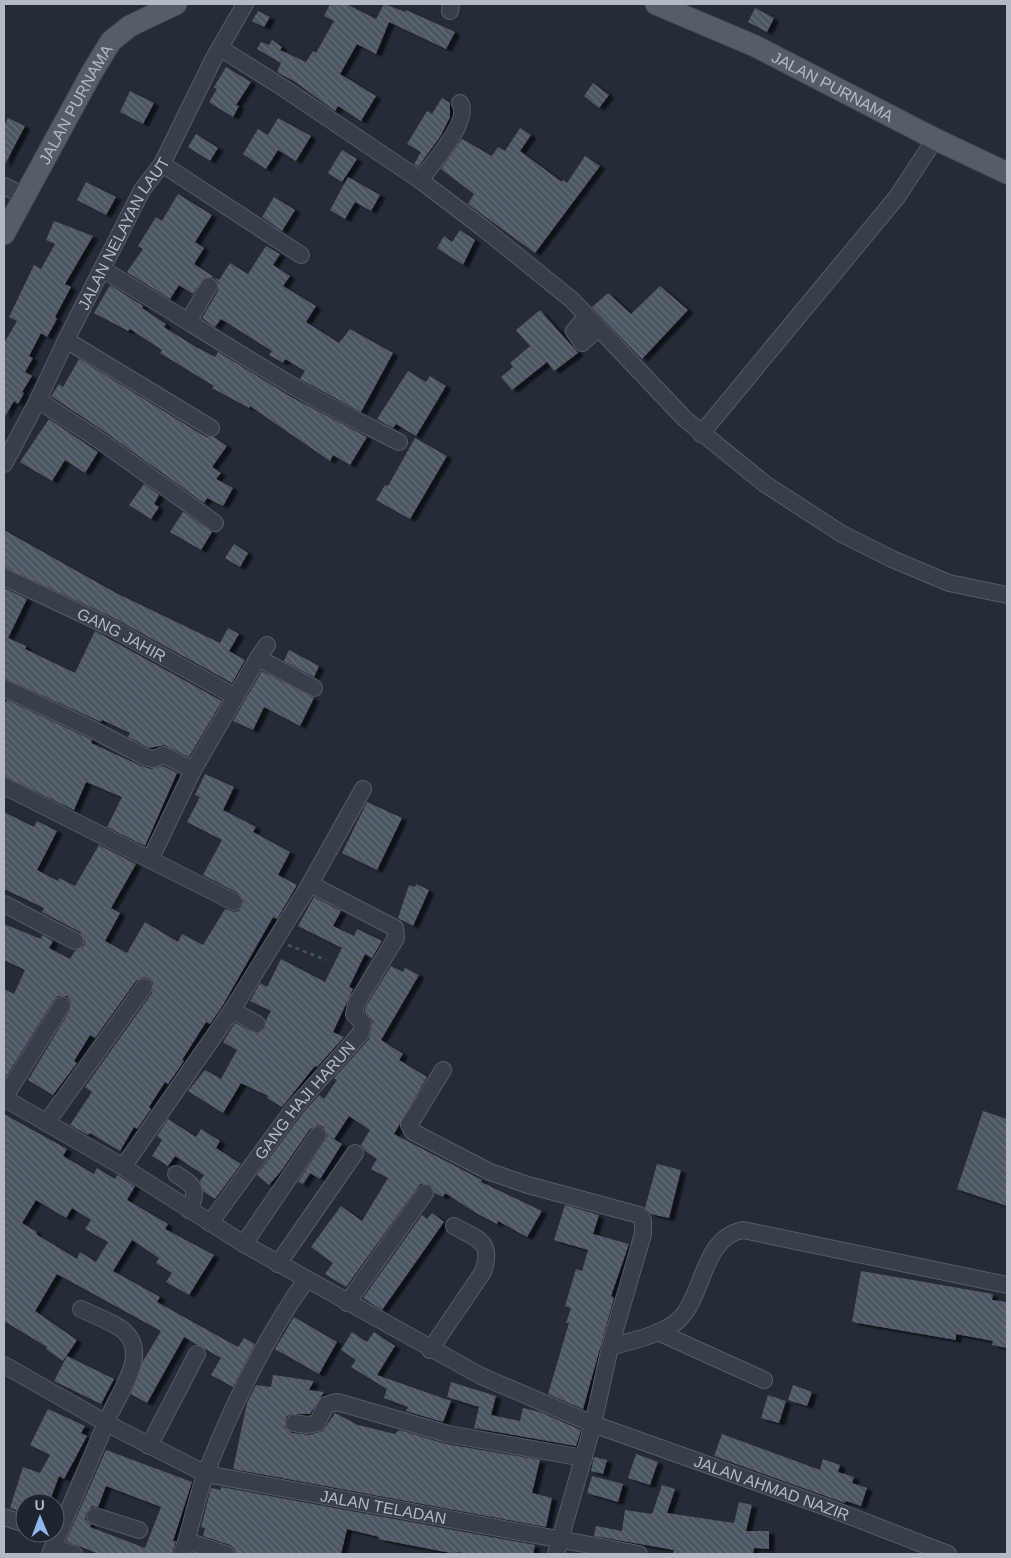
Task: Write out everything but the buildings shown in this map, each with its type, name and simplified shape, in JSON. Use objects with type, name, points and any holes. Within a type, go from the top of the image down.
[{"type":"main road","name":"JALAN PURNAMA","points":[[4,234],[91,74],[111,42],[130,26],[176,4]]},
{"type":"main road","name":"JALAN PURNAMA","points":[[656,4],[755,46],[935,139],[1007,173]]},
{"type":"street","name":"JALAN NELAYAN LAUT","points":[[4,464],[38,400],[66,340],[142,190],[162,164],[220,48],[245,4]]},
{"type":"street","points":[[220,48],[282,87],[420,180],[498,240],[572,300],[702,434],[764,484],[842,534],[892,559],[949,583],[1007,596]]},
{"type":"street","points":[[420,180],[436,161],[462,121],[463,110],[460,103]]},
{"type":"street","points":[[702,434],[897,197],[935,139]]},
{"type":"street","points":[[162,164],[301,255]]},
{"type":"street","points":[[4,186],[24,196]]},
{"type":"street","points":[[102,269],[189,320],[220,342],[300,390],[400,442]]},
{"type":"street","points":[[189,320],[209,286]]},
{"type":"street","points":[[66,340],[211,428]]},
{"type":"street","points":[[38,400],[102,442],[215,523]]},
{"type":"street","name":"GANG JAHIR","points":[[4,577],[110,627],[236,697]]},
{"type":"street","points":[[150,860],[194,770],[263,652],[314,688]]},
{"type":"street","points":[[4,688],[92,729],[145,757],[153,759],[158,755],[164,754],[194,770]]},
{"type":"street","points":[[4,786],[234,902]]},
{"type":"street","points":[[124,1167],[232,1010],[310,884],[363,789]]},
{"type":"street","name":"GANG HAJI HARUN","points":[[210,1223],[294,1108],[361,1033],[363,1024],[354,1014],[356,1004],[396,938],[395,928],[310,884]]},
{"type":"street","points":[[4,904],[75,941]]},
{"type":"street","points":[[47,1122],[144,987]]},
{"type":"street","points":[[4,1098],[62,1005]]},
{"type":"street","points":[[232,1010],[257,1024]]},
{"type":"street","points":[[443,1070],[409,1125],[413,1132],[490,1172],[528,1185],[639,1215],[643,1220],[643,1234],[610,1347],[593,1424],[559,1547]]},
{"type":"street","name":"JALAN AHMAD NAZIR","points":[[4,1098],[124,1167],[189,1210],[278,1264],[430,1350],[481,1376],[593,1424],[829,1508],[948,1554]]},
{"type":"street","points":[[244,1244],[318,1135]]},
{"type":"street","points":[[278,1264],[355,1153]]},
{"type":"street","points":[[176,1174],[192,1185],[194,1190],[194,1199],[189,1210]]},
{"type":"street","points":[[348,1303],[425,1193]]},
{"type":"street","points":[[430,1350],[483,1272],[487,1262],[486,1247],[482,1241],[454,1226]]},
{"type":"street","points":[[610,1347],[658,1332],[676,1322],[684,1312],[724,1236],[743,1230],[1007,1285]]},
{"type":"street","points":[[226,1554],[184,1548],[206,1474],[264,1346],[306,1280]]},
{"type":"street","points":[[65,1516],[133,1365],[135,1352],[126,1332],[81,1309]]},
{"type":"street","points":[[658,1332],[764,1380]]},
{"type":"street","points":[[149,1446],[197,1354]]},
{"type":"street","name":"JALAN TELADAN","points":[[4,1365],[109,1416],[149,1446],[206,1474],[559,1547],[639,1554]]},
{"type":"street","points":[[294,1423],[307,1426],[317,1423],[326,1405],[337,1402],[448,1434],[584,1458]]},
{"type":"street","points":[[69,1508],[139,1530]]},
{"type":"street","points":[[55,1543],[74,1554]]},
{"type":"path","points":[[275,939],[326,960]]}]
